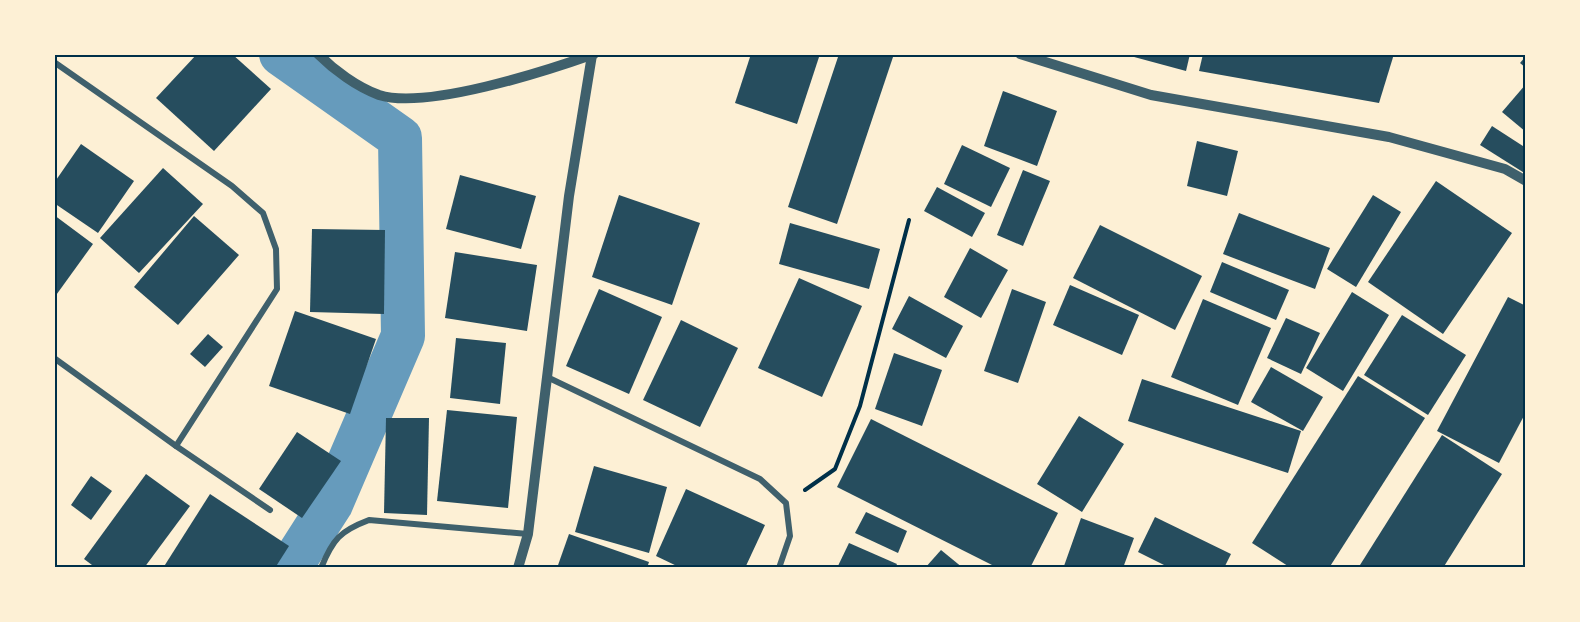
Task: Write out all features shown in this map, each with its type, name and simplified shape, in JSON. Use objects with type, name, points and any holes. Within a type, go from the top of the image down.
[{"type":"street","points":[[318,54],[334,70],[380,95],[425,98],[478,89],[593,54],[569,196],[528,534],[518,568]]},
{"type":"street","points":[[1020,54],[1151,95],[1389,137],[1505,169],[1526,181]]},
{"type":"street","points":[[54,63],[247,199],[263,213],[276,249],[277,289],[176,446]]},
{"type":"street","points":[[54,358],[270,510]]},
{"type":"street","points":[[546,376],[760,479],[786,503],[790,536],[779,568]]},
{"type":"street","points":[[321,568],[330,545],[346,529],[369,520],[528,534]]},
{"type":"path","points":[[786,503],[835,469],[860,406],[909,220]]},
{"type":"building","points":[[197,54],[232,54],[271,89],[214,151],[156,98]]},
{"type":"building","points":[[751,54],[820,54],[797,124],[735,103]]},
{"type":"building","points":[[839,54],[885,54],[893,57],[837,224],[788,207]]},
{"type":"building","points":[[1123,54],[1190,54],[1186,71]]},
{"type":"building","points":[[1203,54],[1394,54],[1379,103],[1199,71]]},
{"type":"building","points":[[1526,56],[1526,68],[1520,63]]},
{"type":"building","points":[[1526,84],[1526,132],[1502,112]]},
{"type":"building","points":[[1003,91],[1057,111],[1037,166],[984,146]]},
{"type":"building","points":[[1492,126],[1526,148],[1526,174],[1480,145]]},
{"type":"building","points":[[1197,141],[1238,151],[1227,196],[1187,186]]},
{"type":"building","points":[[81,144],[134,181],[98,233],[54,203],[54,183]]},
{"type":"building","points":[[962,145],[1010,168],[991,207],[944,184]]},
{"type":"building","points":[[163,168],[203,204],[139,273],[100,238]]},
{"type":"building","points":[[1023,170],[1050,181],[1023,246],[997,235]]},
{"type":"building","points":[[460,175],[536,196],[521,249],[446,229]]},
{"type":"building","points":[[1436,181],[1512,233],[1443,334],[1368,282]]},
{"type":"building","points":[[937,187],[985,213],[972,237],[924,211]]},
{"type":"building","points":[[619,195],[700,223],[672,305],[592,277]]},
{"type":"building","points":[[1373,195],[1401,212],[1356,287],[1327,269]]},
{"type":"building","points":[[1239,213],[1330,248],[1315,289],[1223,254]]},
{"type":"building","points":[[54,215],[93,244],[54,298]]},
{"type":"building","points":[[194,216],[239,255],[178,325],[134,287]]},
{"type":"building","points":[[790,223],[880,249],[869,289],[779,264]]},
{"type":"building","points":[[1100,225],[1202,276],[1175,330],[1073,278]]},
{"type":"building","points":[[312,229],[385,230],[384,314],[310,312]]},
{"type":"building","points":[[970,248],[1008,270],[981,318],[944,297]]},
{"type":"building","points":[[455,252],[537,265],[527,331],[445,318]]},
{"type":"building","points":[[1222,262],[1289,290],[1276,320],[1210,292]]},
{"type":"building","points":[[799,278],[862,306],[822,397],[758,368]]},
{"type":"building","points":[[1070,285],[1139,315],[1122,355],[1053,325]]},
{"type":"building","points":[[599,289],[662,317],[629,394],[566,366]]},
{"type":"building","points":[[1012,289],[1046,302],[1018,383],[984,371]]},
{"type":"building","points":[[1352,292],[1389,315],[1343,391],[1306,368]]},
{"type":"building","points":[[909,296],[963,326],[946,358],[892,329]]},
{"type":"building","points":[[1508,297],[1526,306],[1526,412],[1499,463],[1437,431]]},
{"type":"building","points":[[1203,299],[1271,328],[1238,405],[1171,377]]},
{"type":"building","points":[[295,311],[376,339],[350,414],[269,386]]},
{"type":"building","points":[[1402,315],[1466,355],[1428,415],[1364,375]]},
{"type":"building","points":[[1286,318],[1320,333],[1301,374],[1267,358]]},
{"type":"building","points":[[681,320],[738,348],[700,427],[643,400]]},
{"type":"building","points":[[208,334],[223,347],[205,367],[190,354]]},
{"type":"building","points":[[456,338],[506,343],[500,404],[450,398]]},
{"type":"building","points":[[894,353],[942,370],[922,426],[875,409]]},
{"type":"building","points":[[1271,367],[1323,397],[1303,431],[1251,402]]},
{"type":"building","points":[[1358,376],[1425,418],[1329,568],[1291,568],[1252,543]]},
{"type":"building","points":[[1142,379],[1301,431],[1288,473],[1128,421]]},
{"type":"building","points":[[447,410],[517,417],[508,508],[437,501]]},
{"type":"building","points":[[1079,416],[1124,444],[1082,512],[1037,484]]},
{"type":"building","points":[[386,418],[429,418],[427,515],[384,513]]},
{"type":"building","points":[[871,419],[1058,513],[1030,568],[998,568],[837,487]]},
{"type":"building","points":[[297,432],[341,461],[302,518],[259,489]]},
{"type":"building","points":[[1442,435],[1502,474],[1443,568],[1364,568],[1360,565]]},
{"type":"building","points":[[594,466],[667,487],[649,553],[575,532]]},
{"type":"building","points":[[146,474],[190,506],[144,568],[96,568],[84,559]]},
{"type":"building","points":[[91,476],[112,491],[91,520],[71,505]]},
{"type":"building","points":[[686,489],[765,525],[745,568],[681,568],[656,556]]},
{"type":"building","points":[[210,494],[289,546],[275,568],[163,568]]},
{"type":"building","points":[[866,512],[907,531],[898,553],[855,533]]},
{"type":"building","points":[[1155,517],[1231,554],[1224,568],[1170,568],[1138,552]]},
{"type":"building","points":[[1081,518],[1134,538],[1123,568],[1064,566]]},
{"type":"building","points":[[569,534],[649,562],[647,568],[557,568]]},
{"type":"building","points":[[849,543],[897,564],[895,568],[837,568]]},
{"type":"building","points":[[941,550],[963,568],[925,568]]},
{"type":"waterway","points":[[281,54],[400,138],[403,336],[331,504],[290,568]]}]
